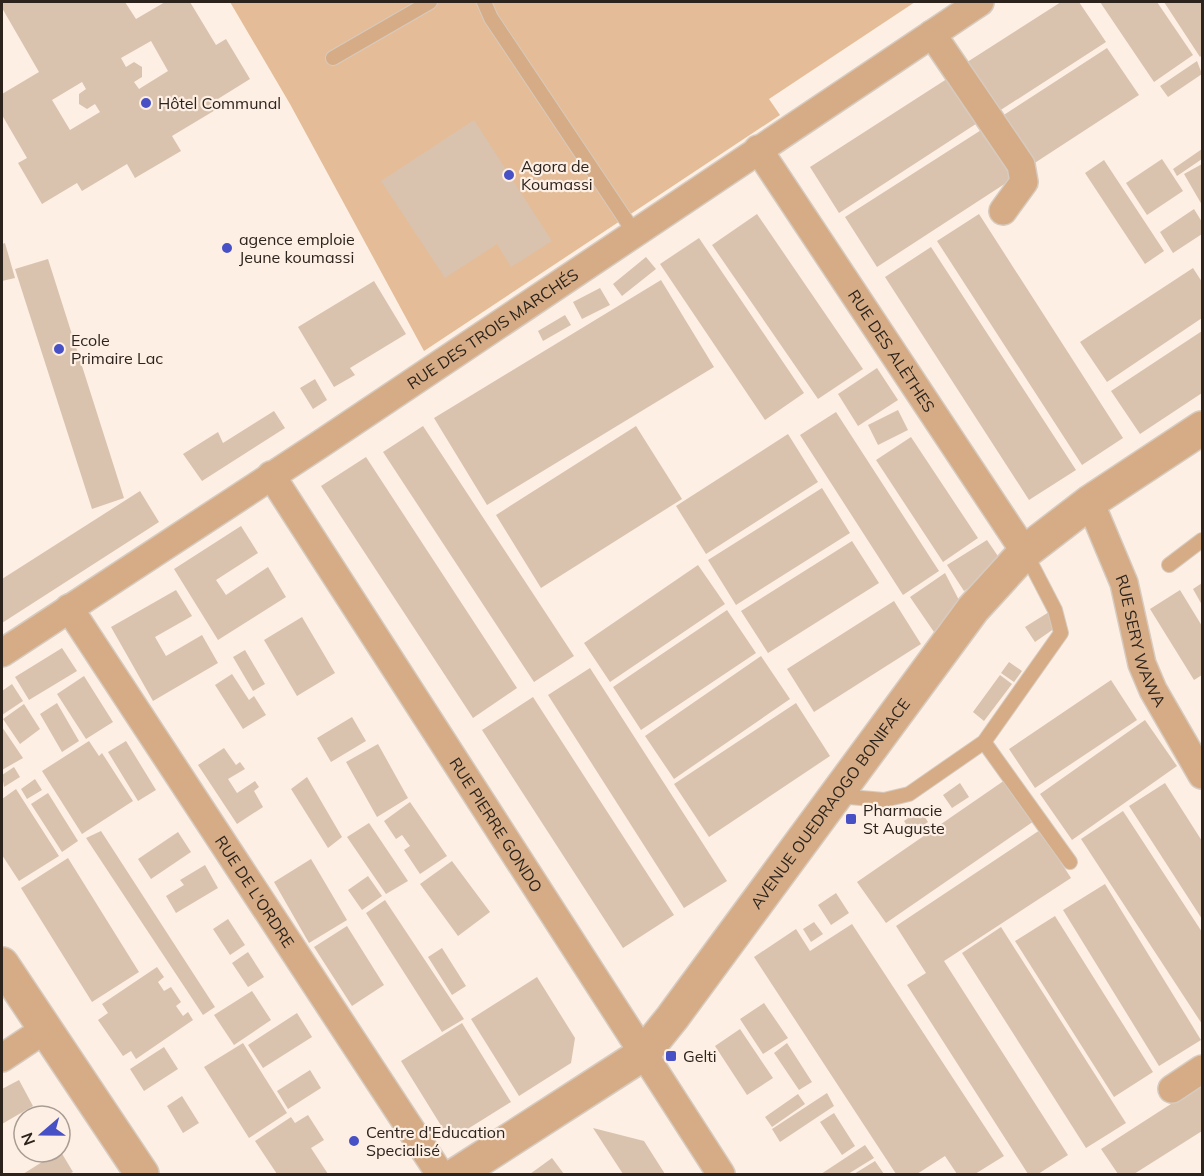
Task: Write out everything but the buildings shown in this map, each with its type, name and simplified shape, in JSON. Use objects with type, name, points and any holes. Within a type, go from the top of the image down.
[{"type":"street","name":"RUE DES TROIS MARCHÉS","points":[[2,652],[980,2]]},
{"type":"street","points":[[932,34],[1025,174],[1024,182],[1003,211]]},
{"type":"street","name":"RUE DES ALÈTHES","points":[[758,149],[1025,552]]},
{"type":"street","name":"AVENUE OUEDRAOGO BONIFACE","points":[[457,1174],[644,1054],[973,609],[1025,552],[1090,502],[1203,428]]},
{"type":"street","name":"RUE PIERRE GONDO","points":[[271,475],[722,1174]]},
{"type":"street","name":"RUE SERY WAWA","points":[[1090,502],[1124,583],[1142,664],[1153,690],[1203,775]]},
{"type":"street","name":"RUE DE L'ORDRE","points":[[69,608],[440,1174]]},
{"type":"street","points":[[2,964],[142,1174]]},
{"type":"street","points":[[2,1058],[44,1030]]},
{"type":"street","points":[[1172,1089],[1203,1069]]},
{"type":"lane","points":[[333,58],[430,2]]},
{"type":"lane","points":[[484,2],[491,18],[634,232]]},
{"type":"lane","points":[[1169,565],[1203,540]]},
{"type":"lane","points":[[836,795],[884,800],[909,794],[984,742],[1061,633],[1055,610],[1025,552]]},
{"type":"lane","points":[[984,742],[1070,862]]},
{"type":"shaded area","name":"Agora de Koumassi","points":[[230,2],[915,2],[769,99],[780,115],[424,351],[290,104]]},
{"type":"place","name":"Hôtel Communal","points":[[146,103]]},
{"type":"place","name":"Agora de Koumassi","points":[[509,175]]},
{"type":"place","name":"agence emploie Jeune koumassi","points":[[227,248]]},
{"type":"place","name":"Ecole Primaire Lac","points":[[59,349]]},
{"type":"place","name":"Pharmacie St Auguste","points":[[851,819]]},
{"type":"place","name":"Gelti","points":[[671,1056]]},
{"type":"place","name":"Centre d'Education Specialisé","points":[[354,1141]]}]
